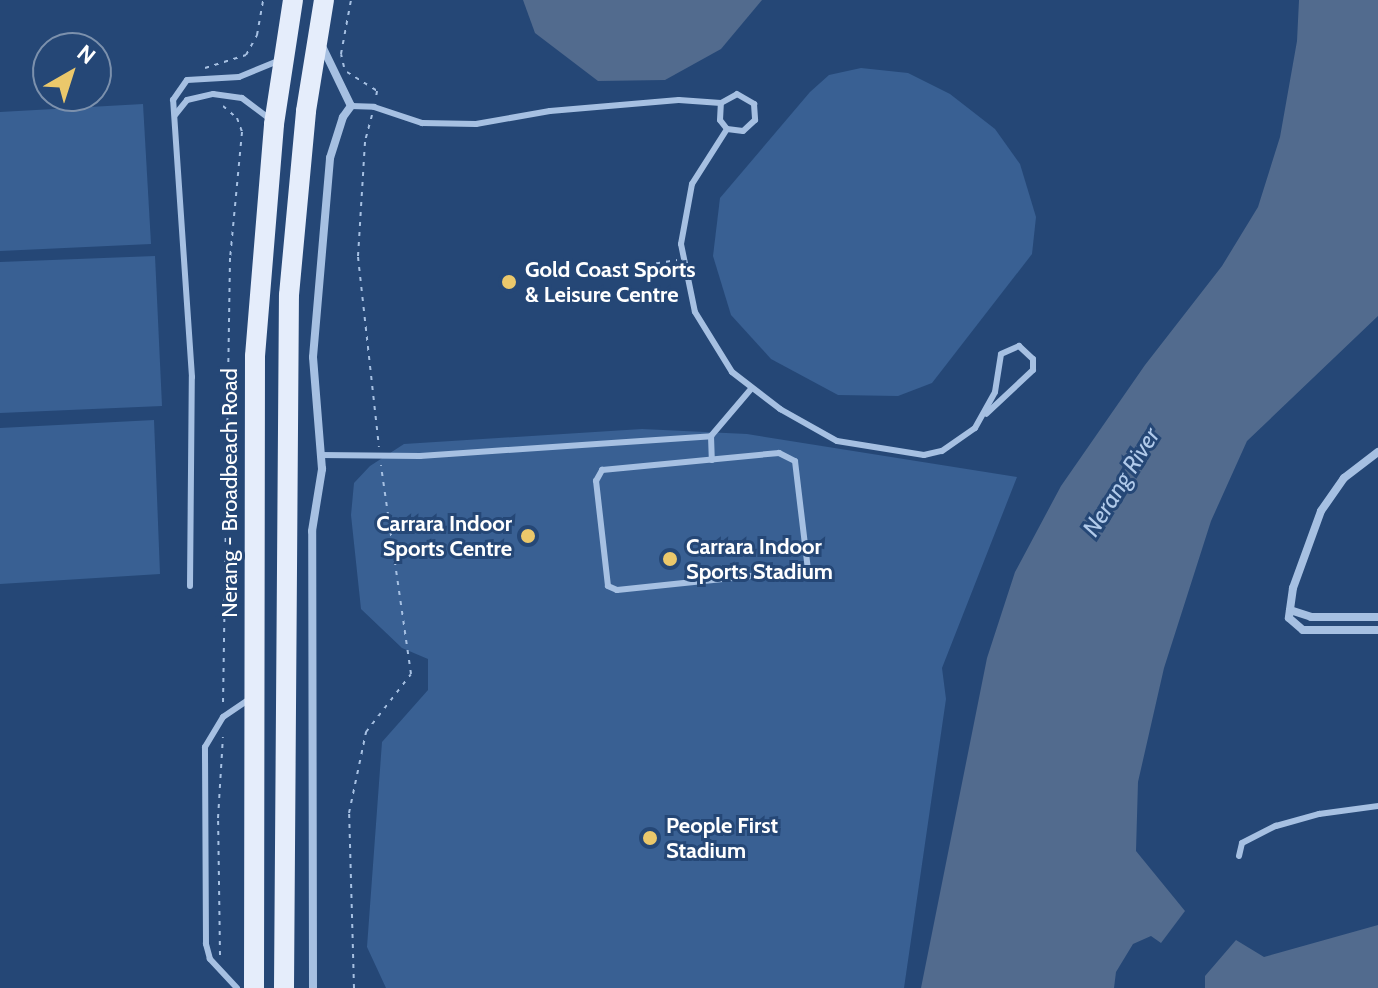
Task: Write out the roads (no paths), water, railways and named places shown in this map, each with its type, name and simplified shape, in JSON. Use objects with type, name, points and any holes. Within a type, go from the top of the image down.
[{"type":"main road","name":"Nerang - Broadbeach Road","points":[[254,988],[255,356],[274,124],[293,0]]},
{"type":"main road","points":[[284,988],[289,295],[324,0]]},
{"type":"street","points":[[313,988],[312,555],[320,455],[313,357],[330,158],[351,106],[318,36]]},
{"type":"street","points":[[1378,452],[1344,478],[1321,511],[1290,610],[1291,625],[1300,630],[1378,630]]},
{"type":"street","points":[[1369,458],[1378,463]]},
{"type":"street","points":[[1290,610],[1311,617],[1378,617]]},
{"type":"lane","points":[[190,586],[192,377],[173,100],[183,81],[250,74],[284,57]]},
{"type":"lane","points":[[175,115],[187,100],[213,94],[249,101],[274,124]]},
{"type":"lane","points":[[351,106],[374,107],[422,123],[464,125],[550,111],[679,100],[721,103],[737,94],[749,98],[756,109],[748,129],[727,129]]},
{"type":"lane","points":[[721,103],[718,114],[727,129]]},
{"type":"lane","points":[[727,129],[692,184],[682,223],[683,259],[688,292],[705,334],[751,389],[837,441],[898,454],[942,451],[960,441],[1033,370],[1033,359],[1019,346],[1001,354],[986,414]]},
{"type":"lane","points":[[712,460],[711,436],[751,389]]},
{"type":"lane","points":[[320,455],[420,456],[711,436]]},
{"type":"lane","points":[[791,456],[808,570],[617,590],[607,583],[596,481],[602,470],[712,460],[791,456]]},
{"type":"lane","points":[[237,988],[221,972],[206,944],[205,747],[223,717],[254,696]]},
{"type":"lane","points":[[1239,856],[1245,841],[1285,823],[1378,806]]},
{"type":"water","points":[[523,0],[762,0],[721,49],[665,80],[598,81],[535,33]]},
{"type":"water","name":"Nerang River","points":[[1299,0],[1378,0],[1378,316],[1247,441],[1211,521],[1164,668],[1138,782],[1136,851],[1185,911],[1161,943],[1151,936],[1133,944],[1116,972],[1114,988],[921,988],[987,658],[1015,572],[1061,486],[1145,365],[1222,266],[1258,207],[1280,137],[1297,41]]},
{"type":"water","points":[[1378,925],[1378,988],[1205,988],[1205,976],[1236,940],[1264,957]]},
{"type":"place","name":"Gold Coast Sports & Leisure Centre","points":[[509,282]]},
{"type":"place","name":"Carrara Indoor Sports Centre","points":[[528,536]]},
{"type":"place","name":"Carrara Indoor Sports Stadium","points":[[670,559]]},
{"type":"place","name":"People First Stadium","points":[[650,838]]}]
